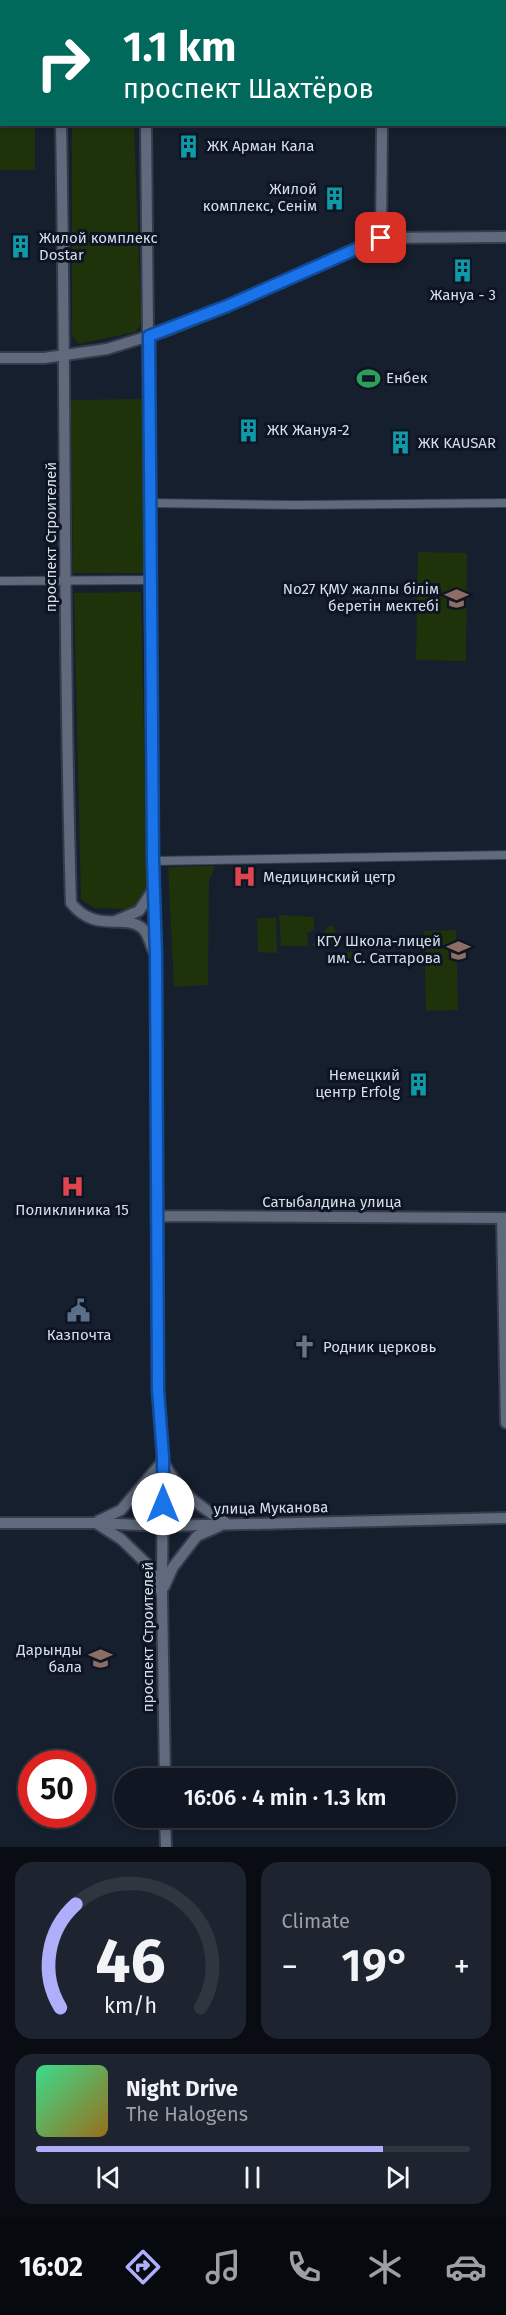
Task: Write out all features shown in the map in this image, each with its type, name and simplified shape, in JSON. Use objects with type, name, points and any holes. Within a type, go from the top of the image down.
[{"type":"main road","name":"проспект Строителей","points":[[61,126],[65,356],[65,581],[71,903],[78,912],[98,921],[135,924],[144,929],[156,955]]},
{"type":"main road","name":"проспект Строителей","points":[[146,126],[153,861],[156,955],[158,1390],[163,1461],[165,1768]]},
{"type":"main road","points":[[381,238],[382,126]]},
{"type":"main road","points":[[0,358],[65,356],[106,349],[149,336],[227,306],[381,238],[506,237]]},
{"type":"main road","points":[[112,922],[139,911],[154,887]]},
{"type":"main road","name":"Сатыбалдина улица","points":[[158,1216],[504,1218]]},
{"type":"main road","points":[[504,1218],[506,1423]]},
{"type":"main road","points":[[95,1523],[121,1510],[163,1461],[176,1484],[195,1504],[226,1523]]},
{"type":"main road","name":"улица Муканова","points":[[0,1522],[163,1526],[506,1518]]},
{"type":"main road","points":[[95,1523],[121,1539],[149,1566],[162,1593]]},
{"type":"main road","points":[[162,1593],[173,1568],[197,1536],[226,1523]]},
{"type":"main road","points":[[165,1828],[166,1847]]},
{"type":"street","points":[[151,503],[296,505],[506,503]]},
{"type":"street","points":[[0,581],[152,580]]},
{"type":"street","points":[[153,861],[506,855]]},
{"type":"green space","points":[[0,126],[35,126],[35,170],[0,170]]},
{"type":"green space","points":[[72,126],[134,126],[140,326],[135,332],[79,344],[72,336]]},
{"type":"green space","points":[[144,399],[146,573],[73,573],[71,400]]},
{"type":"green space","points":[[418,552],[467,553],[466,661],[416,660]]},
{"type":"green space","points":[[141,592],[147,887],[143,901],[133,909],[94,908],[81,899],[74,593]]},
{"type":"green space","points":[[215,866],[209,881],[208,985],[174,987],[168,867]]},
{"type":"green space","points":[[279,915],[314,917],[314,930],[307,933],[308,946],[281,946]]},
{"type":"green space","points":[[257,918],[276,918],[277,953],[258,952]]},
{"type":"green space","points":[[329,926],[333,926],[342,947],[311,946]]},
{"type":"green space","points":[[456,930],[458,1010],[426,1011],[424,931]]},
{"type":"green space","points":[[332,952],[357,952],[357,963],[332,965]]},
{"type":"place","name":"ЖК Арман Кала","points":[[189,146]]},
{"type":"place","name":"Жилой комплекс, Сенiм","points":[[335,198]]},
{"type":"place","name":"Жилой комплекс Dostar","points":[[21,247]]},
{"type":"place","name":"Жануа - 3","points":[[463,271]]},
{"type":"place","name":"Енбек","points":[[368,378]]},
{"type":"place","name":"ЖК Жануя-2","points":[[249,430]]},
{"type":"place","name":"ЖК KAUSAR","points":[[400,443]]},
{"type":"place","name":"No27 ҚМУ жалпы білім беретін мектебі","points":[[457,598]]},
{"type":"place","name":"Медицинский цетр","points":[[245,877]]},
{"type":"place","name":"КГУ Школа-лицей им. С. Саттарова","points":[[459,950]]},
{"type":"place","name":"Немецкий центр Erfolg","points":[[418,1084]]},
{"type":"place","name":"Поликлиника 15","points":[[72,1186]]},
{"type":"place","name":"Казпочта","points":[[79,1311]]},
{"type":"place","name":"Родник церковь","points":[[305,1347]]},
{"type":"place","name":"Дарынды бала","points":[[100,1659]]},
{"type":"route","points":[[163,1504],[163,1457],[158,1390],[149,336],[227,306],[381,238]]}]
